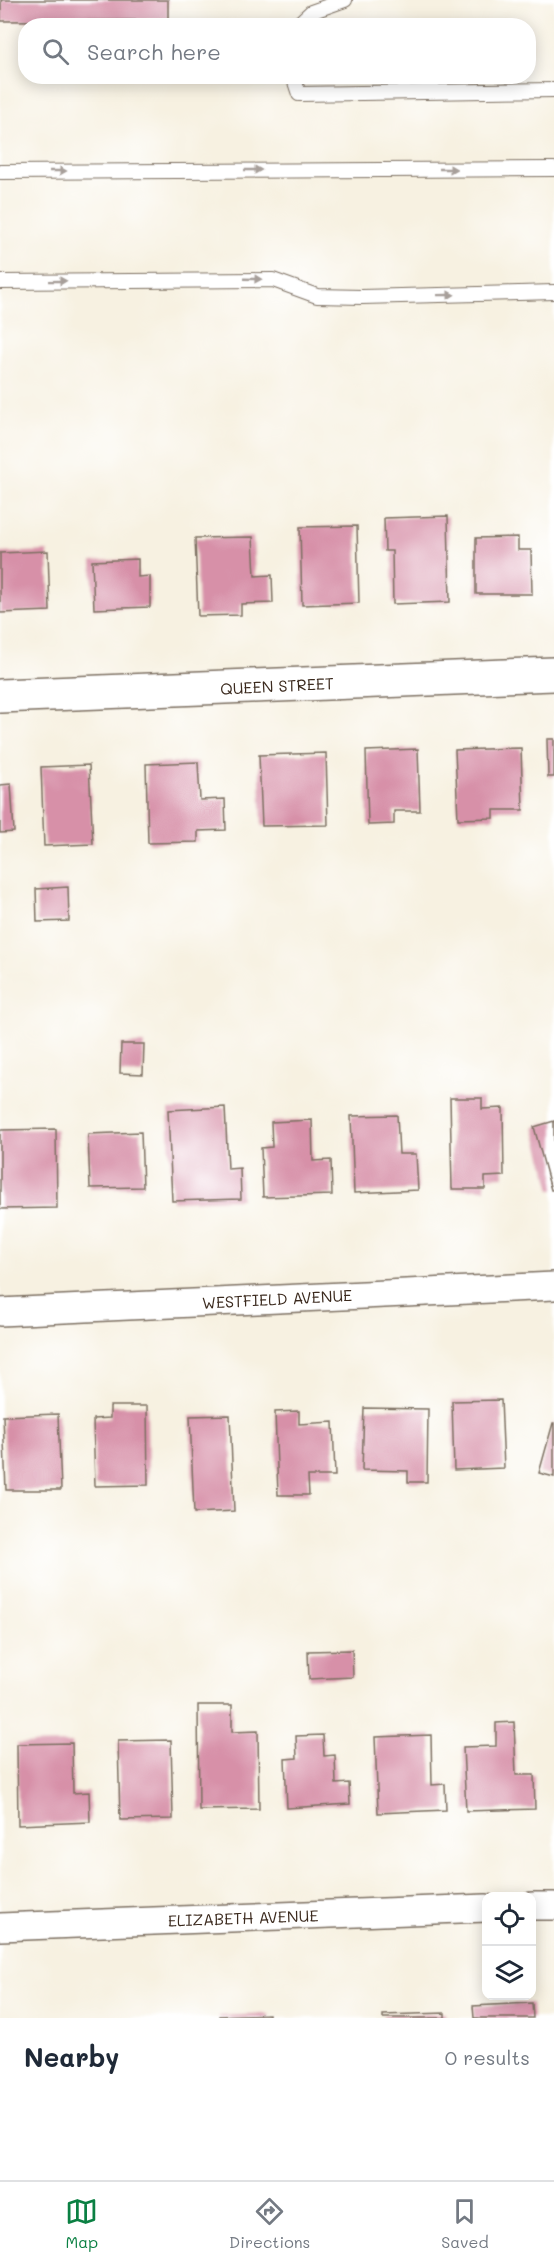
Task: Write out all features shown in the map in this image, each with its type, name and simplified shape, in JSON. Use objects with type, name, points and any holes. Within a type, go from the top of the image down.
[{"type":"street","name":"QUEEN STREET","points":[[0,696],[554,674]]},
{"type":"street","name":"WESTFIELD AVENUE","points":[[0,1312],[554,1286]]},
{"type":"street","points":[[536,1906],[554,1906]]},
{"type":"street","name":"ELIZABETH AVENUE","points":[[0,1927],[482,1908]]},
{"type":"lane","points":[[305,18],[311,12],[345,0]]},
{"type":"lane","points":[[295,84],[299,94],[554,90]]},
{"type":"lane","points":[[0,172],[554,169]]},
{"type":"lane","points":[[0,282],[273,280],[316,296],[363,297],[554,292]]},
{"type":"building","points":[[1,0],[168,0],[168,18],[18,18],[18,21],[1,21]]},
{"type":"building","points":[[448,516],[450,602],[393,604],[392,551],[385,551],[384,518]]},
{"type":"building","points":[[357,526],[359,603],[302,605],[300,527]]},
{"type":"building","points":[[253,537],[255,576],[272,575],[273,603],[241,604],[241,615],[198,616],[195,538]]},
{"type":"building","points":[[518,537],[518,550],[531,550],[532,594],[476,594],[476,538]]},
{"type":"building","points":[[48,551],[50,611],[0,613],[0,553]]},
{"type":"building","points":[[138,559],[138,577],[150,576],[150,607],[94,609],[92,561]]},
{"type":"building","points":[[547,739],[554,739],[554,777],[548,777]]},
{"type":"building","points":[[521,748],[523,810],[494,810],[494,818],[458,819],[455,750]]},
{"type":"building","points":[[418,749],[420,811],[394,811],[394,824],[368,825],[366,751]]},
{"type":"building","points":[[326,753],[328,825],[262,826],[259,755]]},
{"type":"building","points":[[198,762],[200,800],[225,799],[226,830],[198,831],[198,842],[148,843],[146,764]]},
{"type":"building","points":[[89,765],[93,844],[44,846],[41,767]]},
{"type":"building","points":[[11,784],[14,832],[0,833],[0,785]]},
{"type":"building","points":[[68,887],[69,921],[37,922],[36,889]]},
{"type":"building","points":[[121,1044],[144,1044],[143,1074],[120,1073]]},
{"type":"building","points":[[450,1098],[482,1098],[482,1109],[503,1108],[504,1176],[485,1177],[485,1189],[452,1189]]},
{"type":"building","points":[[225,1107],[228,1169],[240,1168],[241,1199],[172,1201],[168,1110]]},
{"type":"building","points":[[397,1115],[399,1154],[416,1154],[418,1190],[354,1193],[351,1116]]},
{"type":"building","points":[[312,1120],[313,1161],[331,1160],[332,1195],[263,1197],[261,1148],[272,1147],[271,1122]]},
{"type":"building","points":[[554,1121],[554,1190],[551,1190],[534,1127]]},
{"type":"building","points":[[56,1129],[57,1208],[0,1209],[0,1130]]},
{"type":"building","points":[[141,1132],[143,1187],[90,1188],[88,1134]]},
{"type":"building","points":[[501,1400],[504,1468],[454,1470],[452,1401]]},
{"type":"building","points":[[110,1406],[147,1406],[148,1485],[95,1486],[93,1419],[110,1418]]},
{"type":"building","points":[[364,1408],[428,1409],[427,1482],[408,1482],[408,1471],[362,1470]]},
{"type":"building","points":[[299,1411],[299,1424],[333,1422],[335,1476],[308,1476],[309,1495],[278,1495],[275,1412]]},
{"type":"building","points":[[58,1414],[61,1490],[6,1490],[3,1416]]},
{"type":"building","points":[[230,1415],[234,1511],[194,1513],[190,1416]]},
{"type":"building","points":[[554,1423],[554,1477],[539,1473]]},
{"type":"building","points":[[352,1650],[353,1677],[309,1679],[308,1651]]},
{"type":"building","points":[[198,1705],[232,1705],[232,1732],[258,1731],[259,1809],[199,1810]]},
{"type":"building","points":[[514,1722],[516,1775],[534,1775],[535,1809],[466,1811],[463,1747],[496,1746],[496,1723]]},
{"type":"building","points":[[323,1735],[324,1756],[335,1755],[336,1784],[349,1783],[350,1804],[287,1808],[285,1759],[297,1758],[296,1736]]},
{"type":"building","points":[[431,1735],[432,1785],[445,1784],[446,1810],[378,1813],[375,1737]]},
{"type":"building","points":[[171,1740],[173,1819],[120,1820],[118,1741]]},
{"type":"building","points":[[72,1743],[73,1793],[89,1792],[90,1822],[18,1825],[17,1744]]},
{"type":"building","points":[[532,2003],[533,2018],[474,2018],[473,2006]]},
{"type":"building","points":[[445,2013],[445,2018],[383,2018],[383,2015]]},
{"type":"building","points":[[269,2014],[269,2018],[219,2018],[219,2016]]}]
